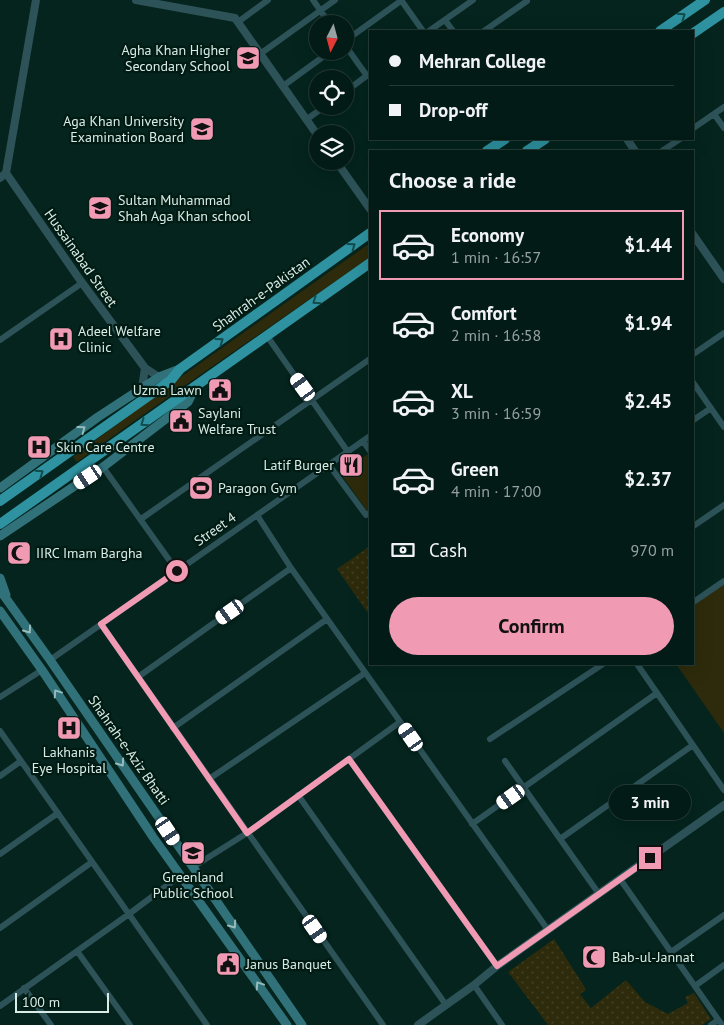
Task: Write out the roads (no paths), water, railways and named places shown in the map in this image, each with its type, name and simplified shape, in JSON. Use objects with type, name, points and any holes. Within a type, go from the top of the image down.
[{"type":"highway","points":[[661,30],[702,1]]},
{"type":"highway","points":[[694,33],[724,12]]},
{"type":"highway","points":[[488,150],[502,140]]},
{"type":"highway","points":[[529,150],[544,140]]},
{"type":"highway","name":"Shahrah-e-Pakistan","points":[[0,501],[171,380],[180,369],[369,234]]},
{"type":"highway","points":[[0,524],[369,264]]},
{"type":"main road","points":[[0,488],[98,417],[159,377],[180,369]]},
{"type":"main road","points":[[0,546],[11,532],[103,467],[188,402],[197,384]]},
{"type":"main road","points":[[0,536],[58,498]]},
{"type":"main road","points":[[0,578],[9,603]]},
{"type":"main road","name":"Shahrah-e-Aziz Bhatti","points":[[0,590],[302,1025]]},
{"type":"main road","name":"Shahrah-e-Aziz Bhatti","points":[[0,612],[42,670],[148,829],[287,1025]]},
{"type":"street","points":[[3,175],[36,0]]},
{"type":"street","points":[[136,0],[235,18],[310,125]]},
{"type":"street","points":[[238,22],[268,0]]},
{"type":"street","points":[[313,0],[324,15]]},
{"type":"street","points":[[260,54],[335,0]]},
{"type":"street","points":[[354,34],[401,0],[422,30]]},
{"type":"street","points":[[430,30],[473,0]]},
{"type":"street","points":[[485,30],[527,1]]},
{"type":"street","points":[[445,20],[452,30]]},
{"type":"street","points":[[354,57],[368,75],[354,85]]},
{"type":"street","points":[[282,86],[318,60]]},
{"type":"street","points":[[694,128],[724,106]]},
{"type":"street","points":[[714,114],[724,128]]},
{"type":"street","points":[[306,120],[312,115]]},
{"type":"street","points":[[664,150],[678,140]]},
{"type":"street","points":[[342,170],[369,208]]},
{"type":"street","name":"Hussainabad Street","points":[[3,175],[145,368],[159,377]]},
{"type":"street","points":[[694,236],[724,278]]},
{"type":"street","points":[[0,340],[82,283]]},
{"type":"street","points":[[694,354],[724,333]]},
{"type":"street","points":[[267,336],[348,452]]},
{"type":"street","points":[[141,519],[369,360]]},
{"type":"street","points":[[142,388],[145,368]]},
{"type":"street","points":[[694,384],[724,427]]},
{"type":"street","points":[[694,420],[711,408]]},
{"type":"street","name":"Street 4","points":[[50,660],[369,437]]},
{"type":"street","points":[[363,441],[369,449]]},
{"type":"street","points":[[329,465],[366,515],[369,513]]},
{"type":"street","points":[[103,467],[177,571]]},
{"type":"street","points":[[694,526],[724,505]]},
{"type":"street","points":[[257,515],[327,619],[548,930]]},
{"type":"street","points":[[138,677],[292,568]]},
{"type":"street","points":[[694,602],[724,581]]},
{"type":"street","points":[[173,728],[327,619]]},
{"type":"street","points":[[101,624],[383,1025]]},
{"type":"street","points":[[490,740],[602,665]]},
{"type":"street","points":[[638,665],[724,790]]},
{"type":"street","points":[[0,697],[42,670]]},
{"type":"street","points":[[209,780],[365,673]]},
{"type":"street","points":[[472,824],[658,693]]},
{"type":"street","points":[[193,867],[247,833],[400,722]]},
{"type":"street","points":[[0,731],[207,1025]]},
{"type":"street","points":[[560,839],[693,745]]},
{"type":"street","points":[[349,759],[497,966]]},
{"type":"street","points":[[0,776],[21,761]]},
{"type":"street","points":[[505,761],[599,894]]},
{"type":"street","points":[[298,795],[446,1005]]},
{"type":"street","points":[[418,1025],[497,966],[724,805]]},
{"type":"street","points":[[0,854],[58,813]]},
{"type":"street","points":[[0,928],[92,862]]},
{"type":"street","points":[[0,1006],[181,875]]},
{"type":"street","points":[[620,879],[720,1023],[711,1025]]},
{"type":"street","points":[[671,952],[724,914]]},
{"type":"street","points":[[77,951],[130,1025]]},
{"type":"street","points":[[695,986],[724,965]]},
{"type":"street","points":[[474,985],[502,1025]]},
{"type":"street","points":[[24,988],[51,1025]]},
{"type":"place","name":"Agha Khan Higher Secondary School","points":[[248,58]]},
{"type":"place","name":"Aga Khan University Examination Board","points":[[202,129]]},
{"type":"place","name":"Sultan Muhammad Shah Aga Khan school","points":[[100,208]]},
{"type":"place","name":"Adeel Welfare Clinic","points":[[61,339]]},
{"type":"place","name":"Uzma Lawn","points":[[220,390]]},
{"type":"place","name":"Saylani Welfare Trust","points":[[181,421]]},
{"type":"place","name":"Skin Care Centre","points":[[39,447]]},
{"type":"place","name":"Latif Burger","points":[[351,465]]},
{"type":"place","name":"Paragon Gym","points":[[201,488]]},
{"type":"place","name":"IIRC Imam Bargha","points":[[19,553]]},
{"type":"place","name":"Lakhanis Eye Hospital","points":[[69,728]]},
{"type":"place","name":"Greenland Public School","points":[[193,853]]},
{"type":"place","name":"Bab-ul-Jannat","points":[[594,957]]},
{"type":"place","name":"Janus Banquet","points":[[228,964]]}]
